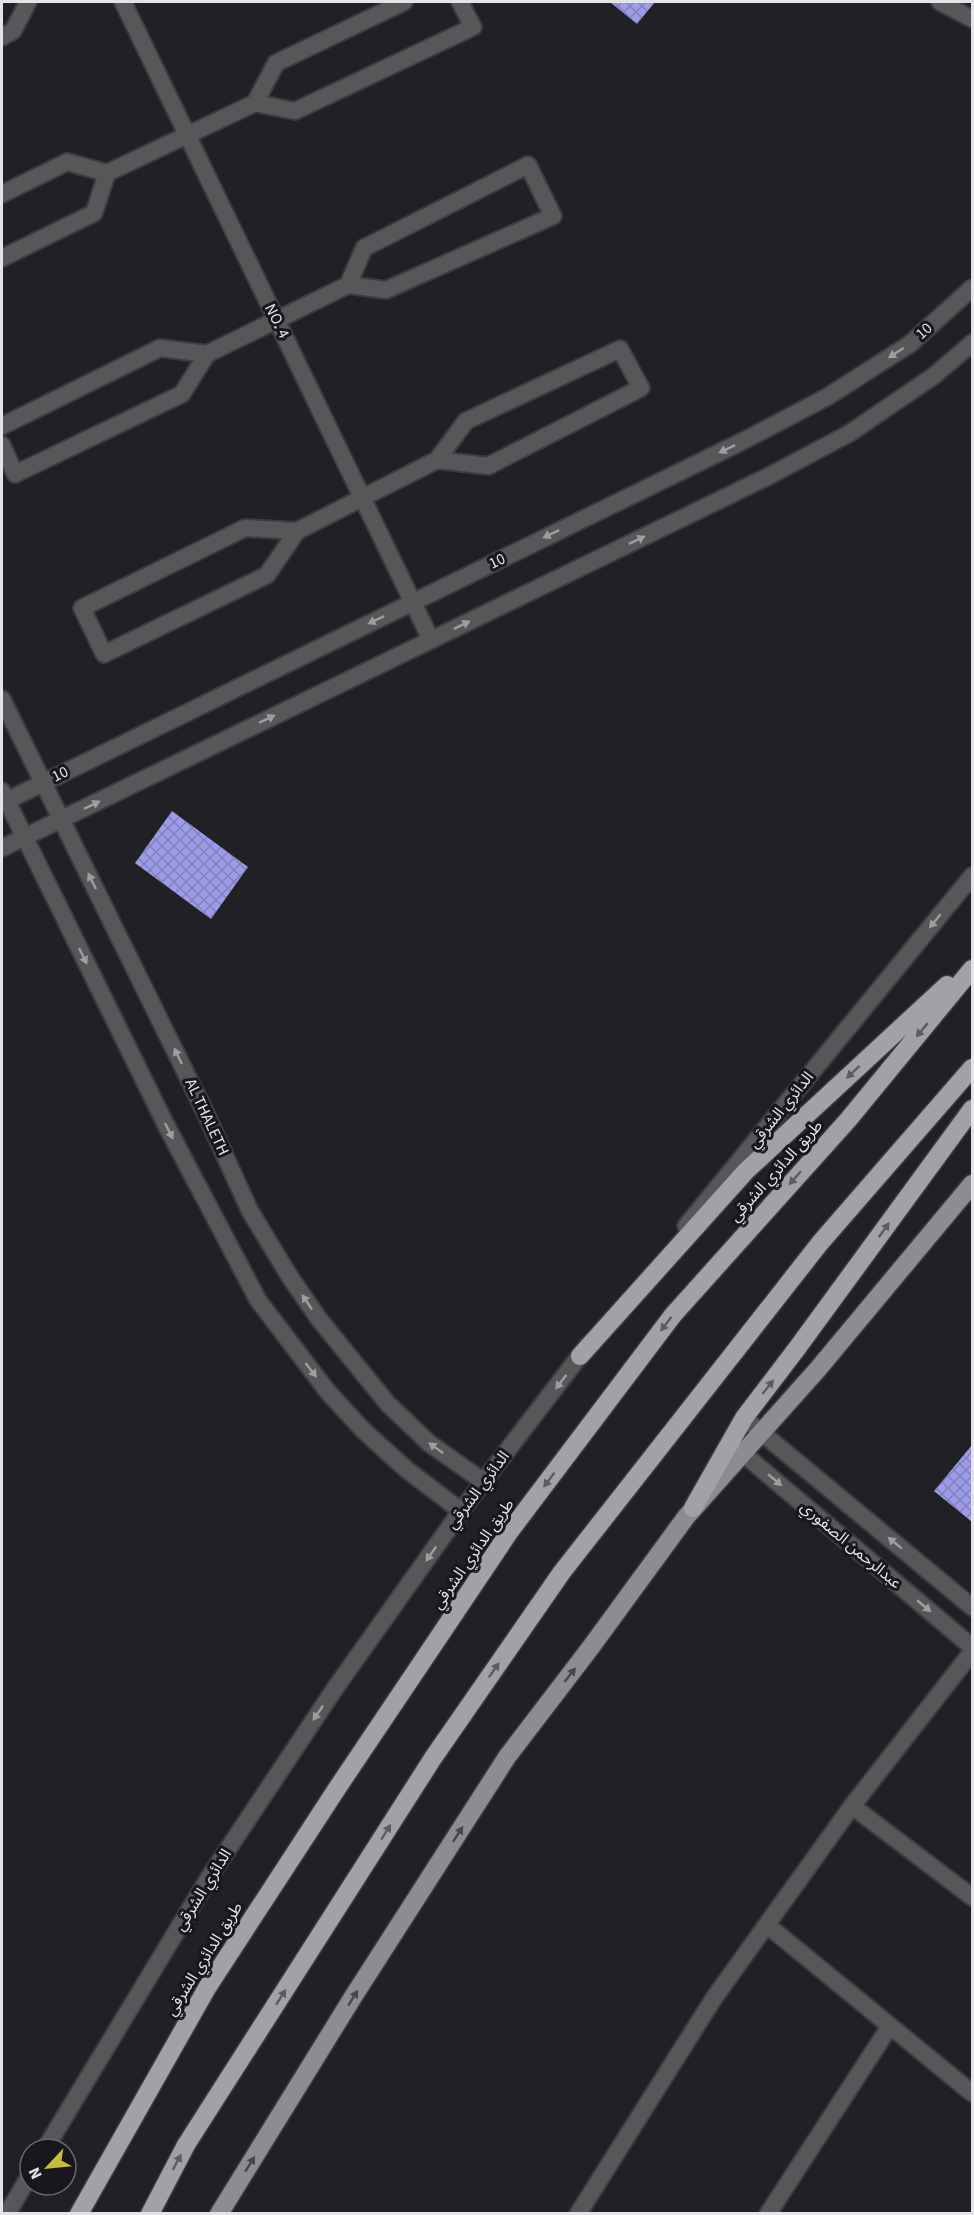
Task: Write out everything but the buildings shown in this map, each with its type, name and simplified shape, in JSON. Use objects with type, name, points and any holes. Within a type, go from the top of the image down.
[{"type":"highway","points":[[580,1356],[746,1171],[972,961]]},
{"type":"highway","name":"طريق الدائري الشرقي","points":[[79,2214],[207,1988],[338,1787],[510,1532],[673,1315],[848,1120],[972,969]]},
{"type":"highway","points":[[150,2214],[186,2145],[433,1758],[562,1572],[820,1243],[972,1068]]},
{"type":"highway","points":[[693,1508],[736,1448],[744,1418],[806,1338],[972,1109]]},
{"type":"main road","points":[[736,1448],[761,1433],[818,1369],[972,1184]]},
{"type":"main road","points":[[219,2214],[353,1997],[507,1757],[693,1508]]},
{"type":"street","points":[[2,37],[13,31],[28,2]]},
{"type":"street","name":"NO. 4","points":[[123,2],[431,640]]},
{"type":"street","points":[[255,103],[276,63],[404,2]]},
{"type":"street","points":[[2,194],[67,162],[107,173],[255,103],[295,111],[472,27],[460,2]]},
{"type":"street","points":[[940,2],[972,19]]},
{"type":"street","points":[[2,445],[15,474],[182,394],[207,354],[348,285],[386,290],[553,216],[528,165],[364,248],[348,285]]},
{"type":"street","points":[[2,258],[94,213],[107,173]]},
{"type":"street","name":"10","points":[[3,798],[44,782],[741,442],[827,397],[910,344],[972,288]]},
{"type":"street","points":[[2,848],[767,477],[850,433],[935,375],[972,343]]},
{"type":"street","points":[[2,426],[160,348],[207,354]]},
{"type":"street","points":[[297,531],[267,575],[104,654],[81,608],[245,528],[297,531],[437,460],[466,420],[620,349],[641,388],[488,466],[437,460]]},
{"type":"street","name":"AL THALETH","points":[[2,699],[205,1112],[250,1210],[290,1277],[319,1319],[388,1404],[429,1443],[484,1482]]},
{"type":"street","points":[[3,798],[25,837],[166,1125],[258,1300],[328,1392],[364,1431],[406,1469],[461,1511]]},
{"type":"street","name":"الدائري الشرقي","points":[[52,2137],[210,1876],[336,1687],[461,1511],[580,1356],[972,876]]},
{"type":"street","name":"عبدالرحمن الصفوري","points":[[744,1418],[972,1607]]},
{"type":"street","name":"عبدالرحمن الصفوري","points":[[736,1448],[972,1650]]},
{"type":"street","points":[[578,2214],[714,1998],[852,1806],[972,1650]]},
{"type":"street","points":[[852,1806],[970,1891]]},
{"type":"street","points":[[767,1925],[972,2093]]},
{"type":"street","points":[[768,2214],[890,2026]]},
{"type":"street","points":[[7,2214],[18,2195]]}]
